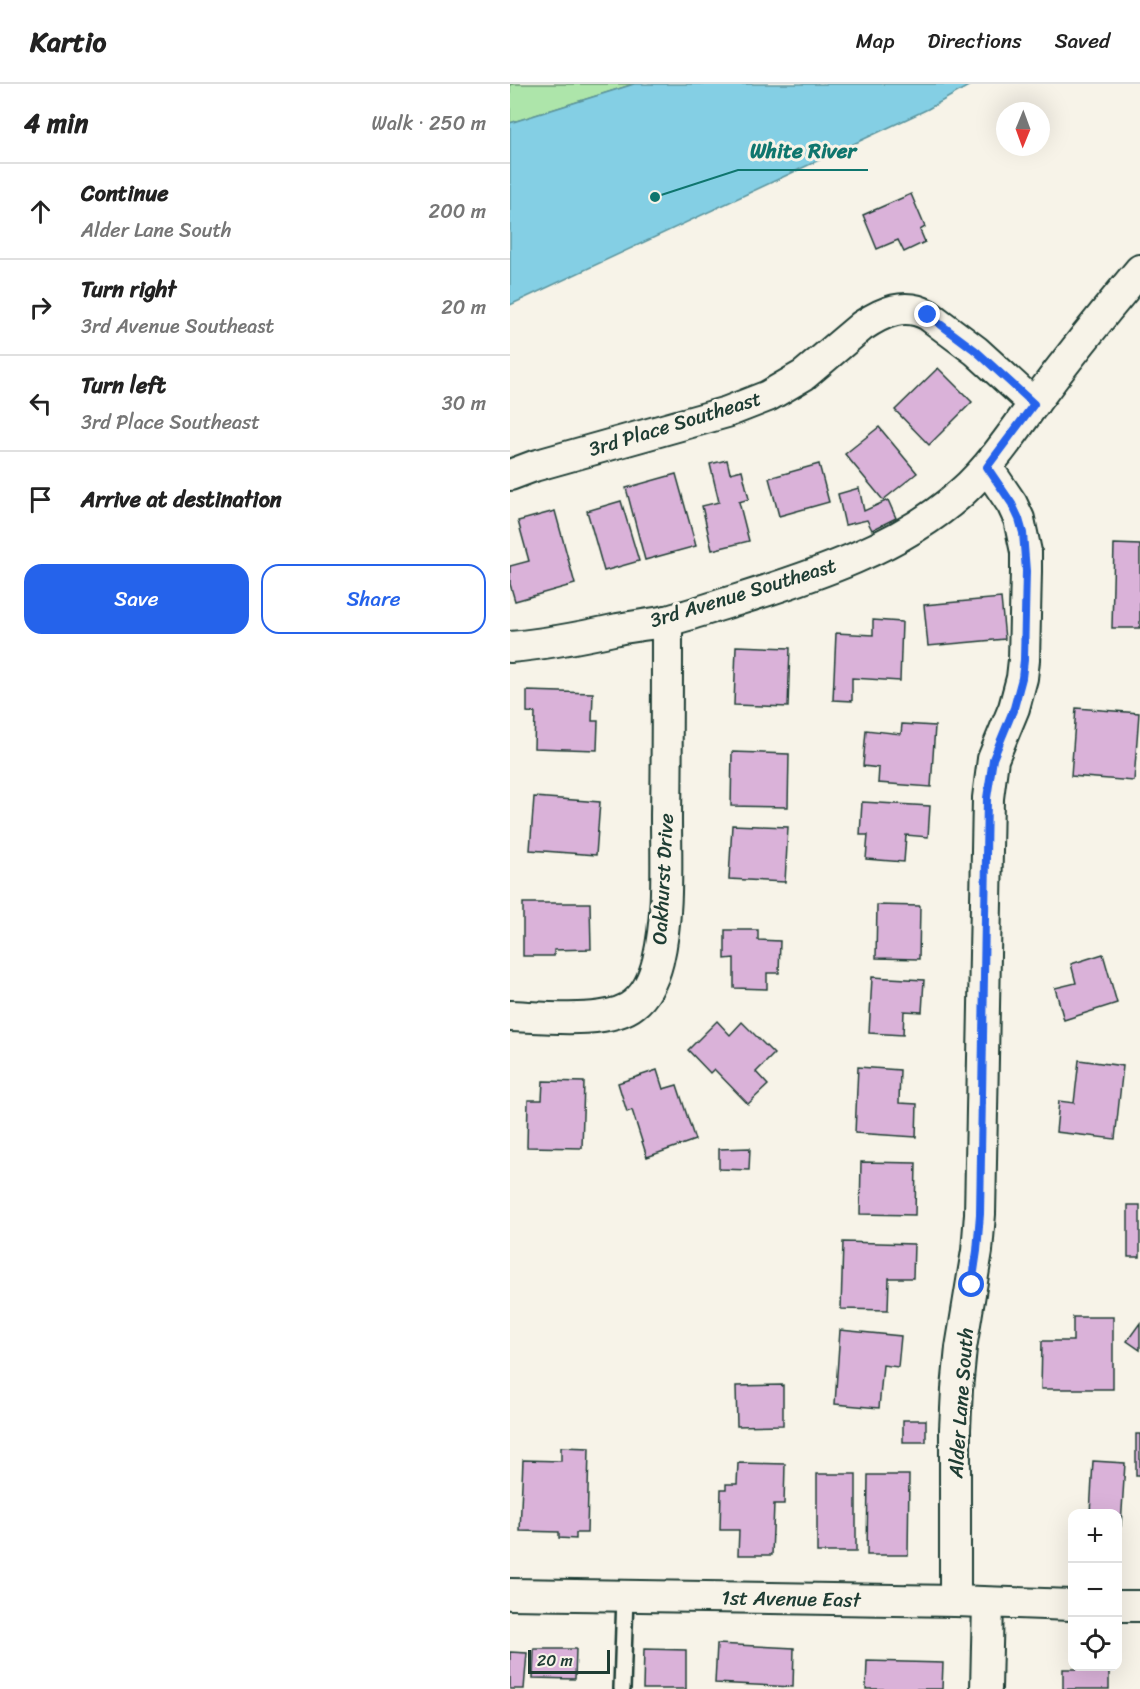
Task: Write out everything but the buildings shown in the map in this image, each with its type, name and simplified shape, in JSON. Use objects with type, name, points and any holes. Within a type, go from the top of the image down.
[{"type":"street","name":"3rd Avenue Southeast","points":[[510,647],[540,645],[668,621],[822,572],[891,540],[927,519],[961,494],[987,467],[1140,270]]},
{"type":"street","name":"3rd Place Southeast","points":[[510,475],[727,412],[768,396],[804,375],[862,326],[884,313],[903,308],[920,310],[934,319],[976,351],[1034,404]]},
{"type":"street","name":"Alder Lane South","points":[[955,1601],[957,1389],[961,1348],[977,1251],[980,1214],[987,798],[993,759],[1019,694],[1024,660],[1026,571],[1023,533],[1012,504],[987,467]]},
{"type":"street","name":"Oakhurst Drive","points":[[510,1016],[590,1017],[614,1014],[634,1005],[648,988],[653,976],[662,933],[666,872],[668,621]]},
{"type":"street","name":"1st Avenue East","points":[[510,1594],[1068,1605]]},
{"type":"street","points":[[986,1689],[988,1603]]},
{"type":"street","points":[[1122,1606],[1140,1606]]},
{"type":"lane","points":[[622,1689],[625,1596]]},
{"type":"green space","points":[[510,84],[634,84],[510,123]]},
{"type":"water","points":[[634,84],[972,84],[928,109],[510,305],[510,123]]},
{"type":"place","name":"White River","points":[[655,197]]},
{"type":"route","points":[[928,315],[976,351],[1034,404],[987,467],[1012,504],[1019,519],[1026,552],[1026,571],[1022,678],[1014,708],[993,759],[987,798],[980,1214],[972,1285]]}]
